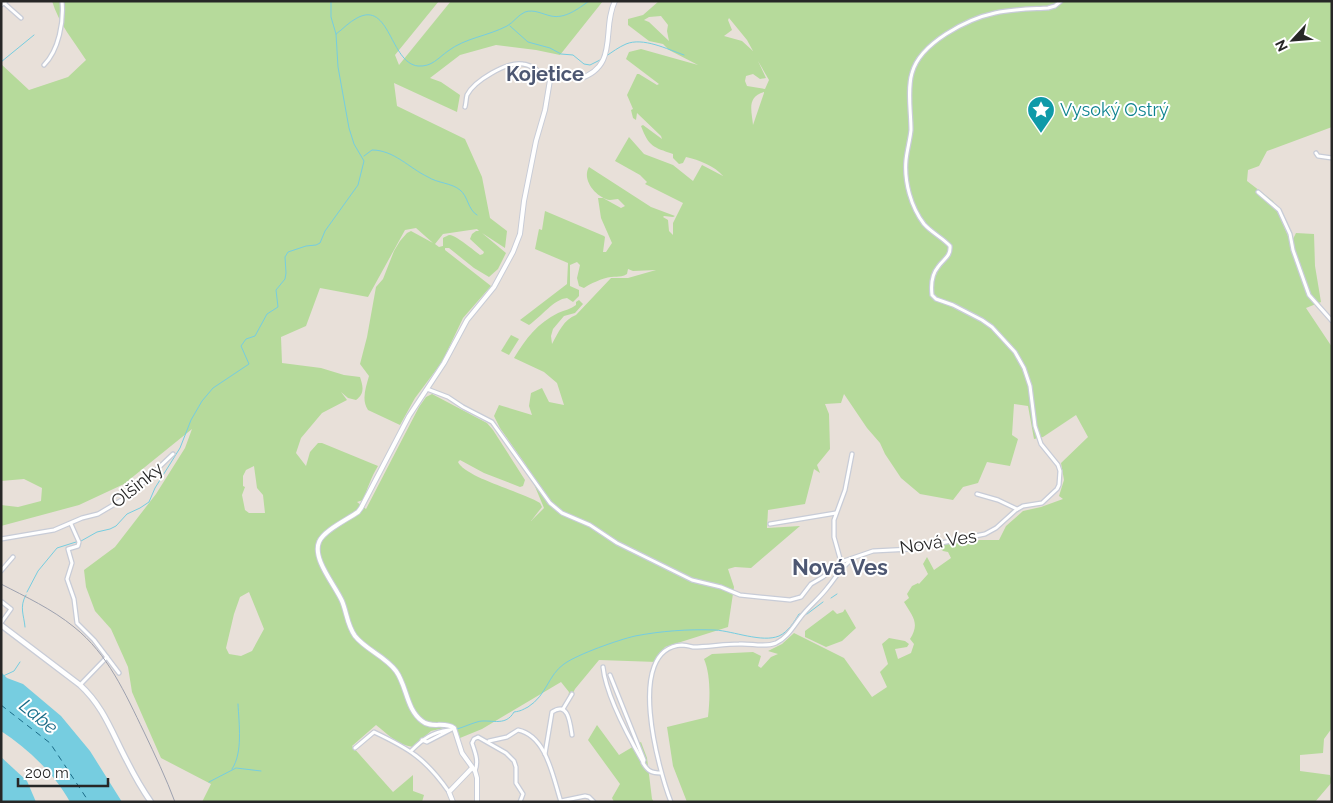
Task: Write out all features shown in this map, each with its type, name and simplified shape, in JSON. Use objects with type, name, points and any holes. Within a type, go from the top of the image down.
[{"type":"main road","points":[[1,624],[92,696],[100,707],[127,762],[151,802]]},
{"type":"street","points":[[44,65],[50,59],[57,43],[63,10],[62,1]]},
{"type":"street","points":[[477,802],[477,778],[462,753],[454,728],[448,724],[427,724],[420,720],[407,698],[401,680],[395,671],[385,659],[354,635],[342,601],[319,559],[318,544],[323,535],[358,512],[361,508],[409,416],[444,364],[467,320],[494,288],[513,252],[520,234],[536,141],[545,110],[550,80],[558,74],[579,79],[598,69],[607,49],[609,21],[615,1]]},
{"type":"street","name":"Nová Ves","points":[[661,773],[652,734],[650,683],[655,665],[663,652],[670,647],[681,645],[737,644],[766,646],[777,642],[790,632],[800,617],[829,587],[842,567],[852,560],[873,551],[912,549],[976,537],[993,530],[1023,506],[1042,503],[1059,484],[1060,471],[1058,465],[1041,444],[1035,426],[1030,386],[1021,361],[992,327],[932,296],[933,278],[936,268],[951,252],[950,246],[926,225],[914,208],[907,176],[906,159],[910,133],[910,82],[912,72],[925,52],[937,39],[985,15],[997,12],[1048,8],[1055,6],[1061,1]]},
{"type":"street","points":[[3,3],[22,18]]},
{"type":"street","points":[[465,107],[467,96],[479,81],[494,72],[515,64],[522,63],[532,67],[550,80]]},
{"type":"street","points":[[1316,153],[1318,156],[1332,158]]},
{"type":"street","points":[[1258,192],[1279,210],[1290,234],[1293,250],[1309,294],[1332,321]]},
{"type":"street","name":"Nová Ves","points":[[427,389],[448,397],[492,422],[550,503],[562,512],[590,525],[617,543],[677,574],[697,582],[721,587],[746,596],[790,600],[805,593],[811,584],[841,562],[852,560]]},
{"type":"street","name":"Olšinky","points":[[1,540],[45,532],[98,514],[122,500],[173,454]]},
{"type":"street","points":[[841,562],[834,537],[836,512],[845,490],[852,454]]},
{"type":"street","points":[[977,494],[998,500],[1018,509]]},
{"type":"street","points":[[770,524],[836,512]]},
{"type":"street","points":[[71,524],[79,542],[78,546],[68,549],[72,563],[67,578],[74,599],[76,622],[108,656],[118,673]]},
{"type":"street","points":[[1,571],[13,557]]},
{"type":"street","points":[[1,624],[11,610],[2,602]]},
{"type":"street","points":[[80,685],[108,656]]},
{"type":"street","points":[[603,667],[604,676],[613,700],[632,742],[648,770],[652,773],[661,773],[670,802]]},
{"type":"street","points":[[610,675],[644,760],[643,763]]},
{"type":"street","points":[[563,709],[572,694]]},
{"type":"street","points":[[563,709],[568,716],[572,735]]},
{"type":"street","points":[[545,755],[550,716],[554,710],[563,709]]},
{"type":"street","points":[[411,751],[422,740],[433,733],[454,728]]},
{"type":"street","points":[[488,742],[508,738],[514,732],[521,731],[533,739],[545,755],[561,802],[585,796],[594,802]]},
{"type":"street","points":[[355,748],[374,732],[411,751],[437,775],[449,792],[452,801]]},
{"type":"street","points":[[449,792],[467,774],[477,768],[476,754],[472,741],[478,737],[506,753],[514,761],[516,766],[516,783],[523,794],[520,802]]},
{"type":"green space","points":[[52,1],[439,1],[395,55],[399,65],[451,1],[603,1],[560,55],[496,45],[460,55],[430,78],[441,82],[460,95],[457,112],[394,83],[397,106],[465,139],[482,177],[490,218],[507,231],[505,248],[482,233],[506,253],[498,269],[489,277],[474,268],[449,248],[445,248],[445,250],[491,286],[463,318],[442,362],[415,398],[400,425],[368,410],[364,398],[369,376],[360,364],[376,287],[383,279],[400,241],[411,231],[433,243],[416,228],[405,230],[368,297],[320,288],[306,326],[281,337],[282,363],[321,368],[344,375],[360,377],[362,384],[362,392],[359,398],[356,400],[348,398],[341,392],[347,400],[322,413],[301,438],[296,453],[306,466],[310,452],[318,443],[322,443],[378,466],[371,478],[363,500],[357,502],[366,509],[419,407],[426,397],[432,394],[487,423],[493,430],[525,480],[523,486],[520,487],[484,473],[460,460],[458,462],[472,474],[540,503],[542,507],[531,521],[544,508],[526,465],[500,428],[494,416],[499,405],[532,415],[529,406],[531,393],[542,388],[549,402],[564,405],[557,383],[544,372],[514,358],[538,326],[558,313],[576,305],[576,302],[579,300],[583,304],[575,313],[564,316],[553,329],[551,336],[552,344],[565,323],[576,315],[611,278],[628,278],[656,270],[633,271],[628,269],[625,275],[604,279],[584,288],[579,286],[577,278],[580,265],[577,262],[570,265],[570,286],[579,290],[579,296],[573,302],[567,298],[562,299],[529,325],[520,320],[567,284],[568,263],[535,249],[539,229],[542,230],[545,211],[604,236],[603,252],[606,252],[612,243],[601,218],[598,198],[603,198],[621,208],[625,206],[618,199],[605,199],[592,188],[587,177],[589,167],[651,207],[675,216],[663,217],[668,220],[669,231],[673,235],[673,223],[683,203],[645,184],[647,182],[640,175],[615,161],[629,137],[644,154],[673,165],[693,181],[702,165],[723,176],[711,166],[691,158],[686,157],[683,163],[679,164],[673,158],[673,154],[656,148],[649,142],[641,126],[643,125],[662,139],[661,136],[637,113],[636,120],[633,118],[631,110],[633,109],[627,95],[637,74],[657,85],[659,84],[626,59],[629,52],[641,49],[698,65],[669,50],[663,44],[649,41],[628,25],[628,19],[643,15],[659,1],[1332,1],[1332,127],[1267,151],[1259,166],[1248,170],[1247,181],[1273,201],[1291,243],[1296,233],[1314,234],[1315,266],[1321,302],[1306,308],[1332,347],[1332,728],[1324,739],[1323,753],[1300,755],[1300,771],[1330,775],[1332,782],[1315,802],[687,802],[673,766],[667,727],[708,717],[709,680],[704,659],[712,654],[753,652],[761,656],[758,666],[761,668],[771,657],[778,654],[768,651],[782,644],[794,633],[844,658],[872,697],[887,687],[880,672],[888,664],[882,644],[889,638],[905,641],[909,644],[907,647],[895,649],[898,659],[911,653],[914,644],[910,639],[915,629],[915,624],[904,602],[909,598],[907,594],[912,586],[919,584],[928,574],[923,564],[927,557],[934,570],[951,558],[948,552],[943,551],[939,547],[940,543],[967,538],[969,540],[999,540],[1006,526],[1023,511],[1063,499],[1059,496],[1064,480],[1061,463],[1088,437],[1076,415],[1043,437],[1034,439],[1028,406],[1014,404],[1012,435],[1018,439],[1010,466],[987,462],[978,483],[963,487],[953,500],[920,494],[901,478],[880,443],[867,428],[844,394],[841,403],[825,404],[829,414],[830,449],[817,465],[820,473],[814,469],[805,504],[768,510],[767,528],[800,526],[751,568],[735,567],[728,569],[734,587],[728,627],[665,647],[657,662],[599,660],[575,689],[567,705],[569,692],[561,682],[482,729],[460,738],[453,726],[431,731],[413,747],[397,742],[376,725],[352,746],[393,792],[413,775],[413,791],[424,795],[422,802],[202,802],[211,784],[161,758],[132,692],[128,667],[111,629],[95,611],[86,587],[84,570],[115,547],[156,494],[185,448],[192,429],[124,484],[79,505],[1,526],[1,505],[18,507],[41,501],[42,488],[24,479],[1,481],[1,64],[29,90],[68,77],[86,60],[58,17]],"holes":[[[661,16],[668,25],[669,41],[649,22],[644,20],[649,17]],[[729,18],[747,40],[753,51],[742,41],[724,36],[732,30]],[[758,61],[769,80],[765,89],[747,86],[745,81],[746,76],[753,74],[760,79],[766,78]],[[764,92],[753,125],[751,105],[755,97]],[[477,229],[479,231],[472,234],[470,239],[484,252],[480,255],[450,235],[443,238],[443,246],[439,247],[435,244],[443,234]],[[254,466],[257,488],[263,495],[265,513],[249,513],[245,510],[242,495],[245,487],[243,486],[243,476],[246,470]],[[249,592],[264,629],[252,651],[241,656],[229,654],[226,648],[240,597]]]},
{"type":"green space","points":[[511,335],[519,339],[509,355],[501,351]]},
{"type":"green space","points":[[845,609],[856,628],[842,641],[826,647],[805,637],[805,631],[833,610],[837,614]]},
{"type":"green space","points":[[597,725],[619,755],[641,742],[647,758],[652,799],[654,802],[614,802],[612,798],[620,784],[588,740]]},
{"type":"water","name":"Labe","points":[[1,672],[7,678],[23,684],[61,716],[90,751],[122,802],[70,802],[64,791],[40,762],[1,731]]},
{"type":"water","points":[[1,757],[27,781],[36,802],[1,802]]},
{"type":"waterway","points":[[331,1],[331,17],[336,34]]},
{"type":"waterway","points":[[81,541],[97,532],[116,526],[127,514],[149,502],[155,488],[180,448],[191,420],[202,401],[213,388],[249,364],[241,346],[246,339],[255,336],[267,314],[278,307],[276,290],[285,279],[285,257],[288,252],[320,243],[325,231],[358,185],[364,161],[354,144],[349,128],[338,67],[336,34],[357,18],[368,15],[377,17],[401,55],[409,62],[423,66],[434,62],[462,43],[507,26],[525,12],[535,11],[556,17],[571,13],[589,1]]},
{"type":"waterway","points":[[510,26],[528,42],[550,48],[561,54],[573,55],[584,64],[590,65],[602,59]]},
{"type":"waterway","points":[[1,62],[34,35]]},
{"type":"waterway","points":[[605,57],[618,48],[633,42],[655,45],[684,55]]},
{"type":"waterway","points":[[364,156],[372,150],[387,153],[432,179],[457,188],[463,193],[472,210],[477,215]]},
{"type":"waterway","points":[[27,592],[38,571],[57,548],[76,542]]},
{"type":"waterway","points":[[831,598],[837,594]]},
{"type":"waterway","points":[[25,627],[22,607],[26,595]]},
{"type":"waterway","points":[[457,729],[482,721],[506,720],[514,712],[523,710],[534,702],[544,691],[554,674],[564,664],[609,644],[635,636],[685,630],[715,630],[772,638],[785,632],[799,614],[807,614],[823,602]]},
{"type":"waterway","points":[[1,677],[14,671],[20,662]]},
{"type":"waterway","points":[[232,769],[239,747],[238,704]]},
{"type":"waterway","points":[[209,782],[236,768],[261,771]]},
{"type":"ferry route","points":[[1,705],[50,743],[89,802]]},
{"type":"railway","points":[[1,584],[57,615],[74,627],[97,649],[115,675],[130,703],[175,802]]},
{"type":"place","name":"Vysoký Ostrý","points":[[1041,134]]},
{"type":"district","name":"Kojetice","points":[[545,74]]},
{"type":"district","name":"Nová Ves","points":[[840,567]]}]
